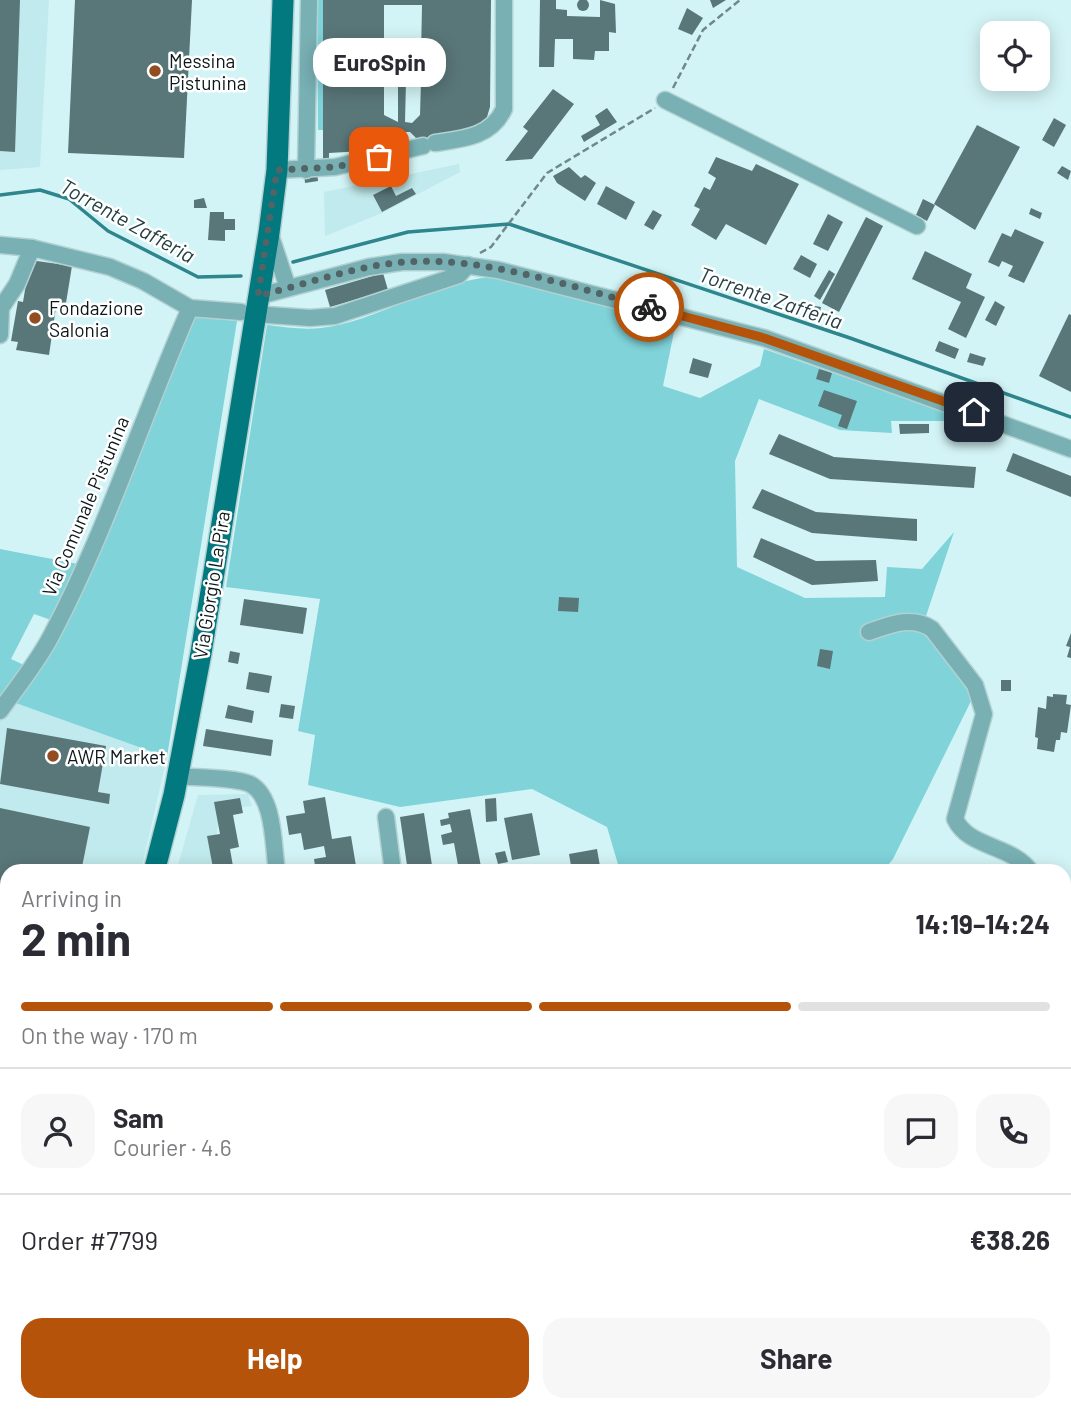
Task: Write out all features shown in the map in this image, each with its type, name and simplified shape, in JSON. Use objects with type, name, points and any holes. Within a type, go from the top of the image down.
[{"type":"main road","name":"Via Giorgio La Pira","points":[[155,864],[178,776],[263,305],[277,170],[283,0]]},
{"type":"street","points":[[306,159],[309,0]]},
{"type":"street","points":[[306,159],[335,167],[485,132],[505,109],[504,0]]},
{"type":"street","points":[[665,100],[917,226]]},
{"type":"street","points":[[277,170],[323,153]]},
{"type":"street","points":[[269,233],[288,288]]},
{"type":"street","points":[[0,246],[32,248],[119,271],[190,308],[241,312]]},
{"type":"street","points":[[0,335],[1,308],[17,284],[32,248]]},
{"type":"street","points":[[263,305],[288,288],[387,264],[430,261],[498,270],[764,338],[1071,449]]},
{"type":"street","points":[[263,305],[310,318],[335,316],[459,275],[468,265]]},
{"type":"street","name":"Via Comunale Pistunina","points":[[0,711],[44,648],[60,618],[129,466],[163,369],[190,308]]},
{"type":"street","points":[[869,632],[903,622],[923,623],[932,629],[975,685],[984,714],[955,819],[968,836],[1016,856],[1024,864]]},
{"type":"street","points":[[178,776],[238,782],[250,785],[258,791],[266,802],[276,864]]},
{"type":"street","points":[[386,817],[392,864]]},
{"type":"path","points":[[491,247],[547,173],[665,100],[703,30],[740,0]]},
{"type":"shaded area","points":[[0,0],[49,0],[40,167],[0,170]]},
{"type":"shaded area","points":[[317,0],[323,0],[324,130],[318,130]]},
{"type":"shaded area","points":[[459,164],[460,172],[382,213],[325,236],[324,192]]},
{"type":"shaded area","points":[[491,277],[513,280],[676,322],[663,386],[700,398],[760,366],[764,349],[971,421],[891,421],[892,433],[840,430],[759,399],[735,461],[737,567],[805,598],[885,597],[887,567],[922,569],[954,532],[926,616],[958,668],[971,701],[889,864],[618,864],[607,827],[532,789],[400,807],[308,785],[315,735],[298,731],[320,599],[226,587],[267,325],[308,329],[342,324],[469,280]]},
{"type":"shaded area","points":[[194,317],[237,321],[167,757],[10,701],[62,634],[61,628]]},
{"type":"shaded area","points":[[0,549],[78,564],[51,620],[34,614],[11,659],[24,665],[0,701]]},
{"type":"shaded area","points":[[10,701],[167,757],[143,864],[0,864],[0,716]]},
{"type":"shaded area","points":[[248,794],[252,806],[220,810],[212,864],[178,864],[198,795]]},
{"type":"building","points":[[583,-1],[589,5],[583,11],[577,5]]},
{"type":"building","points":[[0,0],[20,0],[15,152],[0,151]]},
{"type":"building","points":[[75,0],[192,0],[184,158],[68,153]]},
{"type":"building","points":[[323,0],[491,0],[490,107],[484,127],[442,135],[429,151],[410,132],[396,132],[380,150],[329,153],[329,160],[323,160]],"holes":[[[384,5],[422,5],[421,55],[384,55]],[[384,81],[398,81],[398,122],[384,115]],[[406,81],[421,81],[420,115],[412,123],[405,122]]]},
{"type":"building","points":[[540,0],[556,0],[556,9],[567,10],[567,16],[600,17],[600,0],[615,4],[616,33],[609,32],[609,51],[595,51],[594,60],[573,59],[573,39],[555,39],[554,67],[539,67]]},
{"type":"building","points":[[710,0],[726,0],[713,8]]},
{"type":"building","points":[[687,8],[703,18],[692,35],[678,29]]},
{"type":"building","points":[[553,89],[574,104],[532,159],[505,161],[528,131],[523,127]]},
{"type":"building","points":[[607,108],[617,122],[584,142],[581,136],[600,125],[595,116]]},
{"type":"building","points":[[1054,118],[1066,125],[1054,147],[1042,140]]},
{"type":"building","points":[[977,125],[1020,147],[975,230],[934,204]]},
{"type":"building","points":[[716,157],[752,171],[756,164],[799,184],[766,245],[726,224],[716,240],[691,225],[700,209],[694,206],[704,187],[710,190],[716,178],[708,173]]},
{"type":"building","points":[[316,160],[318,181],[305,183],[303,161]]},
{"type":"building","points":[[1062,166],[1071,171],[1068,180],[1057,173]]},
{"type":"building","points":[[569,167],[581,178],[585,175],[596,183],[585,201],[557,183],[553,176]]},
{"type":"building","points":[[391,186],[396,196],[412,188],[416,194],[382,212],[373,195]]},
{"type":"building","points":[[606,186],[635,202],[626,220],[597,204]]},
{"type":"building","points":[[204,198],[207,208],[194,208],[194,200]]},
{"type":"building","points":[[923,199],[935,205],[927,221],[916,215]]},
{"type":"building","points":[[1031,208],[1042,213],[1040,219],[1029,214]]},
{"type":"building","points":[[653,210],[662,215],[653,230],[644,225]]},
{"type":"building","points":[[210,212],[224,212],[224,219],[235,219],[235,230],[225,230],[225,241],[208,240]]},
{"type":"building","points":[[828,214],[843,222],[828,251],[813,244]]},
{"type":"building","points":[[866,217],[883,226],[839,312],[822,303]]},
{"type":"building","points":[[1015,229],[1044,242],[1024,283],[1008,276],[1013,266],[1002,261],[999,267],[988,262],[1002,233],[1011,237]]},
{"type":"building","points":[[925,251],[972,274],[966,288],[985,297],[966,338],[948,329],[961,302],[912,279]]},
{"type":"building","points":[[801,255],[817,264],[810,278],[793,269]]},
{"type":"building","points":[[30,260],[72,266],[65,309],[56,307],[49,355],[16,350],[18,342],[11,341],[18,301],[23,302]]},
{"type":"building","points":[[829,270],[835,274],[820,300],[814,296]]},
{"type":"building","points":[[383,273],[388,290],[330,307],[325,290]]},
{"type":"building","points":[[995,301],[1005,307],[996,326],[985,320]]},
{"type":"building","points":[[809,305],[821,307],[819,317],[808,315]]},
{"type":"building","points":[[1069,314],[1071,315],[1071,392],[1039,376]]},
{"type":"building","points":[[939,341],[959,349],[955,359],[935,351]]},
{"type":"building","points":[[970,353],[986,358],[983,366],[967,362]]},
{"type":"building","points":[[693,358],[712,364],[708,378],[689,373]]},
{"type":"building","points":[[819,369],[832,373],[829,383],[816,379]]},
{"type":"building","points":[[824,390],[857,401],[847,429],[838,426],[842,415],[818,406]]},
{"type":"building","points":[[899,424],[929,424],[929,433],[900,434]]},
{"type":"building","points":[[779,434],[834,457],[976,467],[974,488],[830,479],[769,454]]},
{"type":"building","points":[[1013,453],[1071,476],[1071,497],[1006,471]]},
{"type":"building","points":[[762,489],[816,512],[917,519],[917,541],[812,533],[752,508]]},
{"type":"building","points":[[761,538],[816,561],[876,560],[878,581],[812,585],[753,557]]},
{"type":"building","points":[[559,597],[579,598],[578,612],[558,611]]},
{"type":"building","points":[[244,599],[307,608],[303,634],[240,625]]},
{"type":"building","points":[[1071,633],[1071,658],[1067,657],[1070,647],[1066,646]]},
{"type":"building","points":[[820,649],[833,651],[830,669],[817,666]]},
{"type":"building","points":[[230,651],[240,653],[238,664],[228,662]]},
{"type":"building","points":[[249,672],[272,676],[269,693],[246,689]]},
{"type":"building","points":[[1001,680],[1011,680],[1011,691],[1001,691]]},
{"type":"building","points":[[1053,694],[1067,695],[1066,704],[1071,705],[1067,733],[1061,732],[1054,752],[1037,749],[1038,738],[1035,737],[1038,707],[1046,709],[1047,696],[1053,697]]},
{"type":"building","points":[[281,704],[295,706],[293,719],[279,717]]},
{"type":"building","points":[[228,705],[254,711],[252,723],[225,718]]},
{"type":"building","name":"AWR Market","points":[[7,728],[106,746],[98,792],[110,794],[109,804],[0,784]]},
{"type":"building","points":[[206,729],[273,740],[271,756],[203,746]]},
{"type":"building","points":[[325,797],[332,839],[351,836],[356,864],[315,864],[314,859],[326,857],[324,846],[304,850],[301,833],[289,835],[286,816],[305,813],[303,801]]},
{"type":"building","points":[[240,798],[243,813],[233,815],[239,847],[230,849],[233,864],[212,864],[207,836],[220,834],[214,802]]},
{"type":"building","points":[[496,798],[497,821],[486,822],[485,799]]},
{"type":"building","points":[[0,808],[90,827],[83,864],[0,864]]},
{"type":"building","points":[[470,809],[480,864],[458,864],[454,843],[443,845],[441,835],[452,832],[450,824],[441,826],[440,820],[449,818],[448,813]]},
{"type":"building","points":[[424,813],[432,864],[407,864],[400,817]]},
{"type":"building","points":[[532,813],[540,855],[512,860],[504,818]]},
{"type":"building","points":[[597,849],[600,864],[571,864],[569,854]]},
{"type":"building","points":[[505,851],[508,862],[498,864],[495,853]]},
{"type":"waterway","name":"Torrente Zafferia","points":[[0,195],[40,190],[69,199],[108,231],[198,277],[241,276]]},
{"type":"waterway","name":"Torrente Zafferia","points":[[293,262],[408,232],[509,224],[850,338],[1071,417]]},
{"type":"way so far","points":[[379,157],[335,167],[277,170],[258,296],[369,267],[430,261],[498,270],[649,307]]},
{"type":"place","name":"Messina Pistunina","points":[[155,71]]},
{"type":"place","name":"EuroSpin","points":[[379,157]]},
{"type":"place","name":"Fondazione Salonia","points":[[35,318]]},
{"type":"place","name":"AWR Market","points":[[53,756]]},
{"type":"route","points":[[649,307],[764,338],[974,412]]}]
